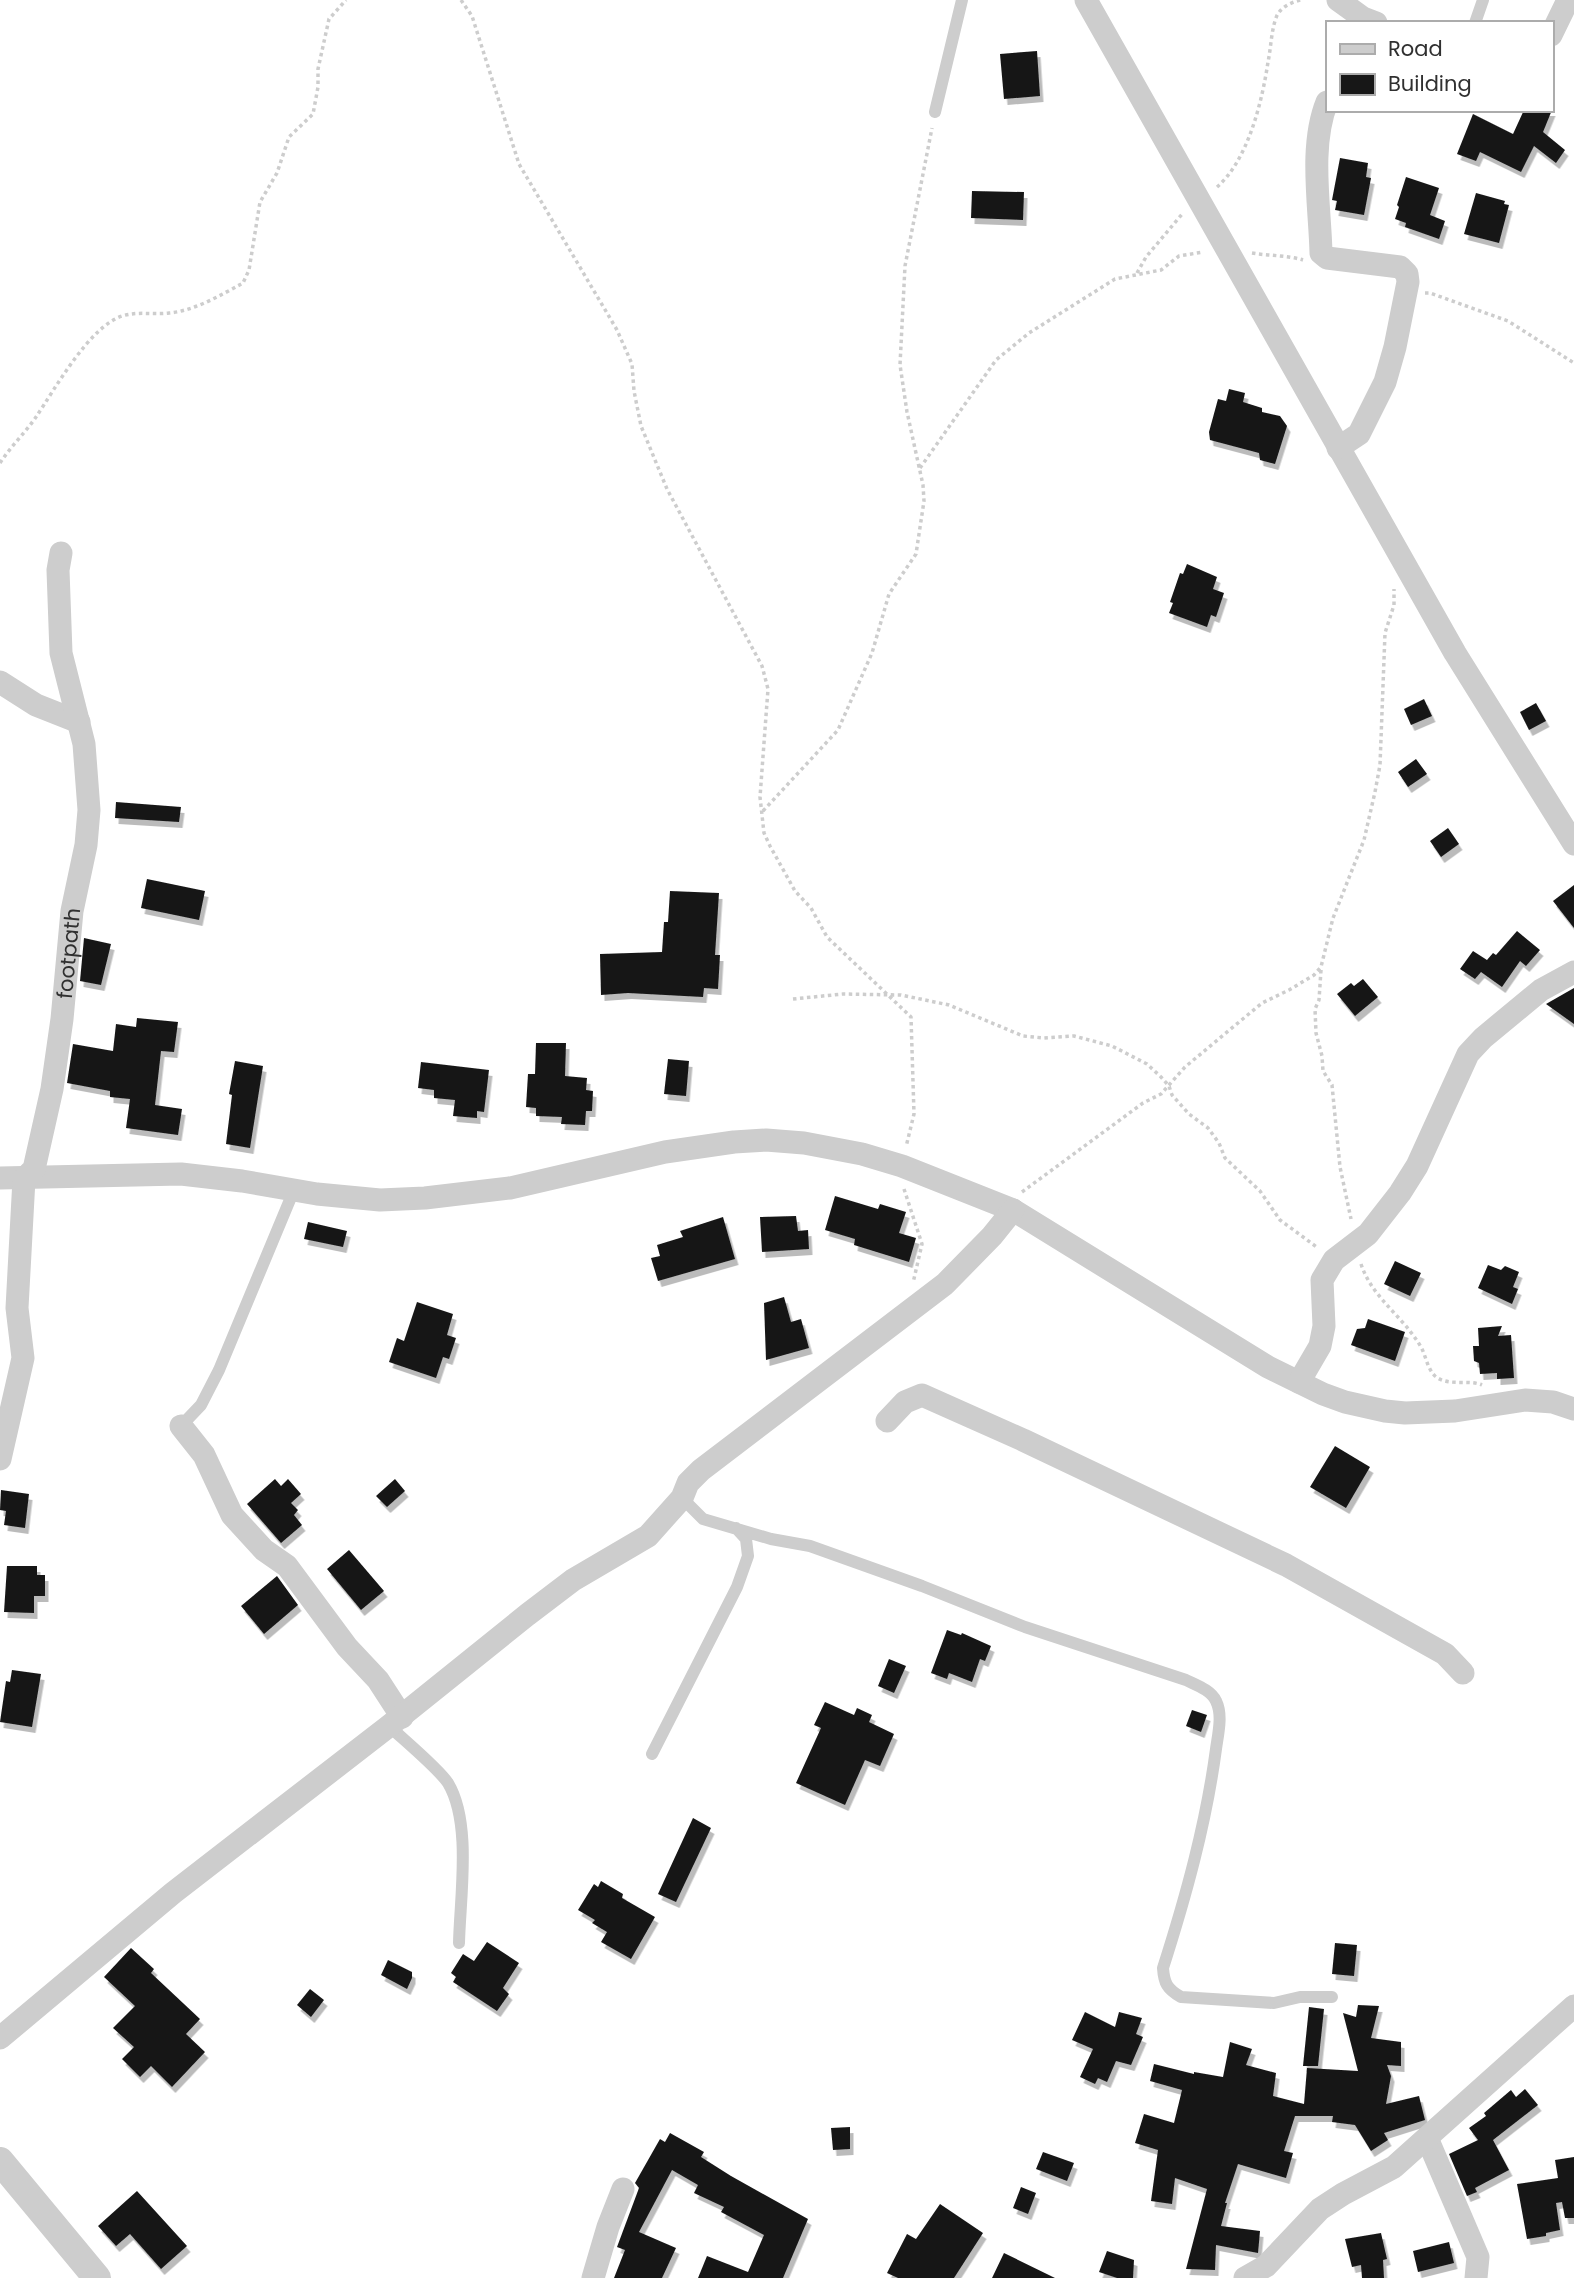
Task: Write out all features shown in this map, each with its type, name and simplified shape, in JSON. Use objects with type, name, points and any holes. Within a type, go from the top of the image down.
[{"type":"street","points":[[1086,0],[1454,653],[1574,844]]},
{"type":"street","points":[[1553,31],[1568,0]]},
{"type":"street","points":[[1345,10],[1371,21]]},
{"type":"street","points":[[1326,105],[1317,143],[1321,253],[1327,258],[1400,267],[1407,274],[1408,282],[1385,382],[1359,434],[1338,448]]},
{"type":"street","name":"footpath","points":[[24,1179],[34,1169],[49,1110],[62,1019],[72,912],[86,845],[89,810],[84,744],[61,653],[58,570],[61,553]]},
{"type":"street","points":[[0,682],[36,705],[79,722]]},
{"type":"street","points":[[1299,1382],[1320,1346],[1324,1326],[1322,1280],[1334,1260],[1368,1234],[1400,1193],[1416,1166],[1468,1055],[1483,1038],[1541,990],[1574,972]]},
{"type":"street","points":[[0,1178],[181,1174],[317,1194],[380,1200],[425,1198],[510,1188],[664,1152],[734,1142],[804,1143],[862,1154],[902,1166],[1005,1206],[1268,1367],[1345,1402],[1385,1411],[1429,1413],[1525,1400],[1553,1402],[1574,1409]]},
{"type":"street","points":[[0,1459],[23,1358],[17,1308],[24,1179]]},
{"type":"street","points":[[0,2038],[173,1893],[573,1580],[648,1536],[682,1498],[688,1483],[701,1470],[911,1312],[970,1260],[1005,1206]]},
{"type":"street","points":[[887,1421],[905,1402],[922,1395],[1286,1565],[1445,1654],[1463,1673]]},
{"type":"street","points":[[181,1426],[204,1455],[232,1515],[264,1550],[287,1566],[347,1647],[378,1680],[396,1721]]},
{"type":"street","points":[[1245,2278],[1266,2266],[1320,2209],[1394,2167],[1574,2006]]},
{"type":"street","points":[[1427,2138],[1478,2257],[1476,2278]]},
{"type":"street","points":[[0,2161],[97,2278]]},
{"type":"street","points":[[593,2278],[623,2189]]},
{"type":"lane","points":[[934,112],[962,0]]},
{"type":"lane","points":[[1476,21],[1483,0]]},
{"type":"lane","points":[[181,1426],[201,1405],[219,1370],[294,1190]]},
{"type":"lane","points":[[682,1498],[703,1519],[771,1539],[810,1546],[1025,1627],[1186,1680],[1204,1689],[1216,1700],[1220,1718],[1212,1781],[1194,1864],[1163,1968],[1164,1981],[1169,1991],[1181,1997],[1274,2003],[1300,1997],[1332,1997]]},
{"type":"lane","points":[[653,1754],[737,1587],[748,1556],[746,1539],[736,1528]]},
{"type":"lane","points":[[396,1721],[447,1781],[459,1808],[462,1843],[458,1943]]},
{"type":"path","points":[[0,463],[35,419],[79,353],[111,322],[119,317],[144,312],[169,313],[197,306],[243,283],[249,270],[260,202],[276,173],[289,137],[313,114],[318,69],[329,19],[346,0]]},
{"type":"path","points":[[461,0],[472,16],[519,164],[617,330],[632,364],[641,426],[667,489],[762,666],[768,689],[760,797],[764,833],[769,846],[795,891],[811,908],[827,937],[911,1017],[914,1114],[902,1166],[904,1188],[922,1244],[911,1291],[911,1312]]},
{"type":"path","points":[[1137,274],[1146,257],[1179,216],[1227,179],[1237,165],[1258,111],[1276,16],[1292,1],[1301,0]]},
{"type":"path","points":[[763,811],[838,730],[873,653],[889,594],[916,554],[924,501],[900,365],[905,266],[923,182],[934,112]]},
{"type":"path","points":[[920,469],[996,360],[1029,333],[1115,279],[1161,270],[1179,256],[1226,248],[1272,256],[1291,256],[1302,260],[1321,253]]},
{"type":"path","points":[[1403,309],[1413,295],[1430,293],[1508,321],[1574,363]]},
{"type":"path","points":[[1005,1206],[1044,1174],[1143,1103],[1161,1094],[1185,1067],[1262,1003],[1314,975],[1321,967],[1333,918],[1364,840],[1380,765],[1384,684],[1382,667],[1385,633],[1394,605],[1395,549]]},
{"type":"path","points":[[793,999],[843,993],[901,995],[949,1005],[1023,1036],[1074,1036],[1112,1046],[1147,1064],[1170,1086],[1172,1095],[1189,1114],[1208,1128],[1219,1143],[1225,1158],[1260,1191],[1280,1220],[1334,1260]]},
{"type":"building","points":[[1037,51],[1040,96],[1004,99],[1000,54]]},
{"type":"building","points":[[1523,112],[1551,112],[1543,132],[1565,150],[1556,163],[1534,146],[1521,172],[1480,152],[1476,161],[1457,154],[1473,114],[1513,134]]},
{"type":"building","points":[[1340,158],[1368,163],[1366,177],[1371,178],[1364,215],[1335,210],[1337,201],[1332,200]]},
{"type":"building","points":[[1406,177],[1439,188],[1430,215],[1445,221],[1439,239],[1405,227],[1406,223],[1395,219]]},
{"type":"building","points":[[972,191],[1024,192],[1023,220],[971,218]]},
{"type":"building","points":[[1476,193],[1505,201],[1504,204],[1509,205],[1499,243],[1464,234]]},
{"type":"building","points":[[1229,389],[1245,393],[1243,402],[1262,408],[1262,412],[1280,416],[1287,426],[1275,464],[1260,460],[1259,453],[1210,440],[1209,432],[1218,399],[1226,401]]},
{"type":"building","points":[[1187,564],[1217,577],[1213,589],[1224,593],[1216,617],[1211,615],[1207,627],[1169,613],[1180,573],[1183,574]]},
{"type":"building","points":[[1424,699],[1432,716],[1411,725],[1404,709]]},
{"type":"building","points":[[1536,703],[1546,721],[1529,730],[1520,712]]},
{"type":"building","points":[[1416,759],[1427,774],[1408,787],[1398,772]]},
{"type":"building","points":[[116,802],[181,807],[179,822],[115,818]]},
{"type":"building","points":[[1448,828],[1459,844],[1441,857],[1430,841]]},
{"type":"building","points":[[147,879],[205,891],[199,920],[141,908]]},
{"type":"building","points":[[1574,885],[1574,928],[1553,901]]},
{"type":"building","points":[[670,891],[719,893],[715,955],[720,955],[718,989],[704,988],[703,997],[628,993],[601,995],[600,954],[662,952]]},
{"type":"building","points":[[1517,931],[1540,950],[1526,966],[1520,961],[1502,987],[1481,972],[1475,979],[1460,969],[1473,951],[1487,960],[1493,953],[1496,955]]},
{"type":"building","points":[[84,938],[111,944],[101,985],[80,981]]},
{"type":"building","points":[[1363,979],[1378,997],[1355,1016],[1337,994],[1351,983],[1354,986]]},
{"type":"building","points":[[1574,988],[1574,1024],[1546,1004]]},
{"type":"building","points":[[137,1018],[178,1022],[174,1052],[161,1051],[155,1105],[182,1109],[178,1135],[126,1128],[130,1099],[110,1097],[110,1091],[67,1083],[73,1044],[113,1051],[116,1024],[136,1027]]},
{"type":"building","points":[[536,1043],[566,1043],[565,1076],[587,1078],[586,1090],[593,1091],[592,1111],[586,1111],[585,1125],[561,1124],[562,1117],[536,1116],[536,1108],[526,1107],[528,1074],[535,1074]]},
{"type":"building","points":[[668,1059],[689,1061],[686,1096],[664,1094]]},
{"type":"building","points":[[235,1061],[263,1066],[250,1148],[226,1144],[232,1095],[229,1094]]},
{"type":"building","points":[[421,1062],[489,1070],[484,1112],[477,1111],[477,1118],[453,1116],[455,1100],[434,1098],[434,1090],[418,1088]]},
{"type":"building","points":[[835,1196],[878,1209],[880,1204],[906,1212],[899,1233],[916,1238],[909,1262],[854,1245],[855,1239],[825,1230]]},
{"type":"building","points":[[796,1216],[798,1231],[808,1230],[809,1249],[762,1252],[760,1217]]},
{"type":"building","points":[[723,1217],[735,1259],[658,1281],[651,1258],[660,1256],[657,1245],[683,1237],[680,1231]]},
{"type":"building","points":[[308,1222],[347,1231],[343,1247],[304,1239]]},
{"type":"building","points":[[1395,1261],[1421,1273],[1410,1296],[1384,1284]]},
{"type":"building","points":[[1488,1265],[1501,1270],[1505,1266],[1519,1272],[1513,1287],[1518,1289],[1512,1304],[1478,1288]]},
{"type":"building","points":[[784,1297],[791,1322],[801,1319],[809,1348],[766,1360],[764,1303]]},
{"type":"building","points":[[417,1302],[453,1314],[447,1335],[456,1338],[449,1359],[443,1357],[436,1378],[389,1362],[397,1338],[404,1341]]},
{"type":"building","points":[[1368,1319],[1405,1332],[1395,1361],[1351,1345],[1357,1329],[1365,1328]]},
{"type":"building","points":[[1502,1326],[1498,1336],[1511,1335],[1514,1378],[1497,1379],[1497,1373],[1480,1374],[1479,1363],[1474,1361],[1473,1346],[1479,1346],[1478,1328]]},
{"type":"building","points":[[1335,1446],[1370,1467],[1346,1508],[1310,1487]]},
{"type":"building","points":[[275,1479],[281,1486],[288,1479],[301,1494],[291,1503],[298,1510],[294,1515],[302,1525],[281,1543],[247,1504]]},
{"type":"building","points":[[395,1479],[405,1491],[387,1507],[376,1496]]},
{"type":"building","points":[[1,1490],[29,1494],[25,1528],[4,1525],[6,1511],[0,1510]]},
{"type":"building","points":[[349,1550],[384,1591],[361,1610],[327,1569]]},
{"type":"building","points":[[7,1566],[37,1566],[37,1575],[45,1575],[45,1596],[34,1596],[34,1613],[4,1612]]},
{"type":"building","points":[[277,1576],[298,1605],[264,1634],[241,1606]]},
{"type":"building","points":[[947,1630],[961,1635],[962,1633],[991,1646],[985,1661],[980,1659],[972,1682],[949,1673],[947,1679],[931,1673]]},
{"type":"building","points":[[889,1659],[906,1666],[894,1693],[878,1686]]},
{"type":"building","points":[[12,1670],[41,1674],[32,1727],[0,1722],[6,1681],[10,1682]]},
{"type":"building","points":[[825,1702],[854,1715],[857,1708],[872,1715],[869,1722],[894,1734],[880,1766],[865,1760],[845,1805],[796,1783],[821,1728],[814,1725]]},
{"type":"building","points":[[1192,1710],[1207,1715],[1201,1732],[1186,1726]]},
{"type":"building","points":[[693,1818],[711,1828],[676,1902],[658,1894]]},
{"type":"building","points":[[601,1881],[623,1894],[622,1898],[655,1917],[631,1959],[601,1942],[607,1932],[592,1923],[595,1920],[578,1910],[594,1884],[598,1887]]},
{"type":"building","points":[[487,1942],[519,1963],[503,1988],[509,1994],[497,2011],[453,1982],[456,1977],[451,1973],[463,1954],[474,1961]]},
{"type":"building","points":[[1335,1943],[1357,1945],[1354,1976],[1332,1974]]},
{"type":"building","points":[[131,1948],[154,1969],[151,1973],[200,2019],[186,2034],[205,2052],[172,2087],[151,2066],[140,2077],[122,2059],[134,2047],[113,2028],[135,2006],[104,1977]]},
{"type":"building","points":[[388,1960],[412,1972],[407,1989],[381,1975]]},
{"type":"building","points":[[310,1989],[324,2000],[311,2017],[297,2005]]},
{"type":"building","points":[[1358,2005],[1379,2006],[1371,2038],[1401,2042],[1401,2066],[1387,2065],[1391,2076],[1386,2104],[1419,2096],[1425,2120],[1384,2133],[1388,2140],[1371,2151],[1355,2125],[1332,2122],[1333,2116],[1295,2116],[1284,2151],[1293,2153],[1286,2178],[1238,2164],[1225,2203],[1221,2226],[1260,2231],[1258,2253],[1216,2245],[1215,2270],[1186,2269],[1207,2189],[1175,2178],[1172,2204],[1151,2201],[1158,2150],[1135,2143],[1144,2114],[1174,2123],[1182,2090],[1150,2081],[1154,2064],[1194,2074],[1223,2077],[1230,2042],[1252,2049],[1246,2065],[1276,2073],[1273,2096],[1304,2104],[1307,2068],[1358,2071],[1343,2013],[1356,2017]]},
{"type":"building","points":[[1309,2007],[1324,2009],[1318,2066],[1303,2066]]},
{"type":"building","points":[[1085,2012],[1115,2027],[1119,2012],[1142,2018],[1136,2034],[1143,2037],[1131,2065],[1116,2061],[1107,2082],[1098,2078],[1095,2084],[1080,2077],[1093,2049],[1072,2040]]},
{"type":"building","points":[[1525,2089],[1538,2105],[1493,2140],[1509,2170],[1475,2188],[1477,2192],[1467,2196],[1449,2154],[1478,2140],[1469,2128],[1486,2116],[1484,2113],[1511,2090],[1516,2097]]},
{"type":"building","points":[[850,2127],[850,2149],[833,2150],[831,2128]]},
{"type":"building","points":[[670,2133],[704,2152],[701,2157],[731,2176],[808,2219],[783,2278],[698,2278],[707,2256],[748,2272],[764,2235],[721,2212],[724,2207],[694,2193],[698,2185],[672,2170],[639,2232],[676,2248],[662,2278],[614,2278],[625,2250],[617,2247],[639,2188],[635,2183],[660,2139],[665,2142]]},
{"type":"building","points":[[1043,2152],[1074,2163],[1067,2181],[1036,2169]]},
{"type":"building","points":[[1574,2157],[1574,2218],[1565,2218],[1562,2202],[1556,2203],[1560,2230],[1546,2233],[1546,2236],[1527,2239],[1517,2184],[1558,2178],[1555,2160]]},
{"type":"building","points":[[1021,2187],[1036,2193],[1028,2214],[1013,2208]]},
{"type":"building","points":[[137,2191],[187,2246],[161,2269],[130,2234],[116,2246],[98,2226]]},
{"type":"building","points":[[940,2204],[983,2233],[954,2278],[898,2278],[887,2273],[907,2234],[916,2239]]},
{"type":"building","points":[[1381,2233],[1387,2259],[1383,2260],[1384,2278],[1362,2278],[1361,2265],[1352,2267],[1345,2239]]},
{"type":"building","points":[[1449,2242],[1454,2263],[1418,2272],[1413,2251]]},
{"type":"building","points":[[1107,2251],[1134,2260],[1133,2278],[1117,2278],[1099,2272]]},
{"type":"building","points":[[1004,2253],[1055,2278],[992,2278]]}]
